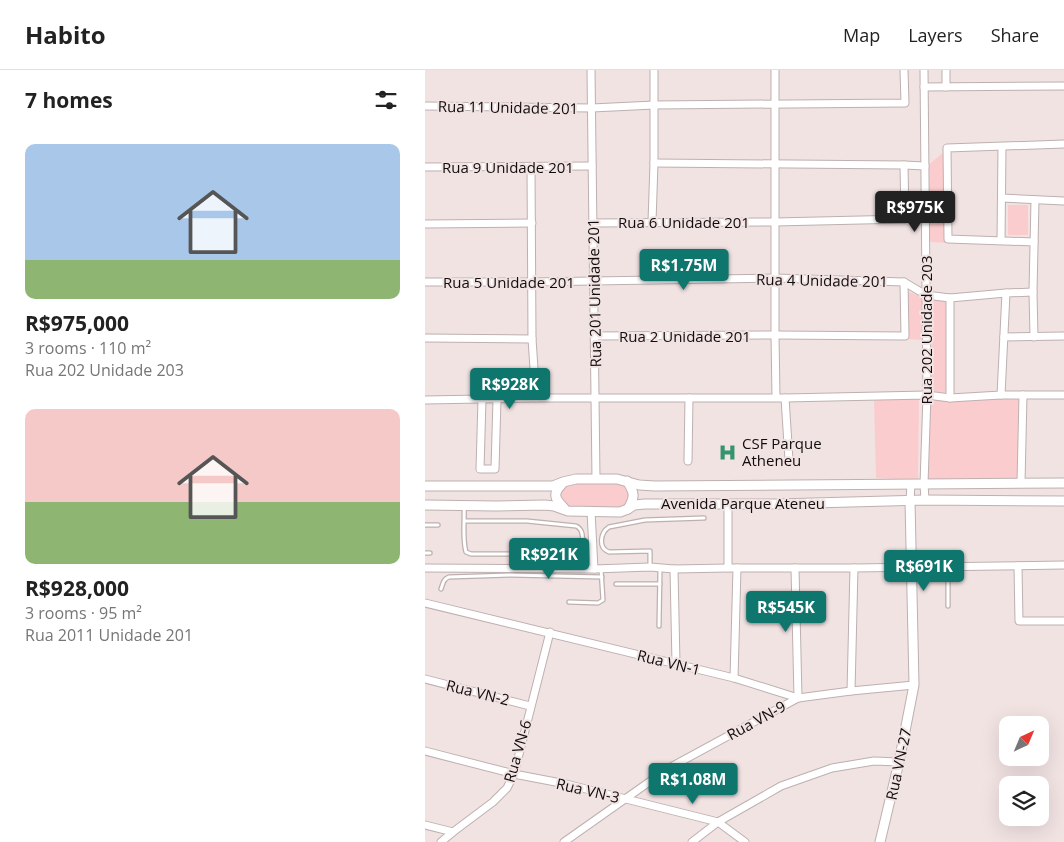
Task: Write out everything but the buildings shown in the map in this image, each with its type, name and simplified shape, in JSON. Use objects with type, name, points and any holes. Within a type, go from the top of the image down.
[{"type":"street","name":"Rua 201 Unidade 201","points":[[591,70],[596,479]]},
{"type":"street","points":[[652,222],[654,70]]},
{"type":"street","points":[[775,70],[776,397]]},
{"type":"street","points":[[592,108],[775,103],[905,103],[904,70]]},
{"type":"street","name":"Rua 202 Unidade 203","points":[[924,70],[927,295],[925,500]]},
{"type":"street","points":[[946,70],[946,87]]},
{"type":"street","points":[[924,87],[1064,86]]},
{"type":"street","name":"Rua 11 Unidade 201","points":[[425,106],[592,108]]},
{"type":"street","points":[[1034,242],[948,240],[947,148],[1064,144]]},
{"type":"street","points":[[1001,240],[1002,147]]},
{"type":"street","points":[[654,163],[925,166]]},
{"type":"street","name":"Rua 6 Unidade 201","points":[[592,223],[905,219],[904,165]]},
{"type":"street","name":"Rua 9 Unidade 201","points":[[425,167],[591,166]]},
{"type":"street","points":[[531,167],[532,339],[536,398]]},
{"type":"street","points":[[1002,198],[1064,201]]},
{"type":"street","points":[[1034,337],[1035,200]]},
{"type":"street","points":[[425,224],[532,223]]},
{"type":"street","name":"Rua 4 Unidade 201","points":[[593,282],[775,278],[904,282],[927,295]]},
{"type":"street","name":"Rua 5 Unidade 201","points":[[425,282],[593,282]]},
{"type":"street","name":"Rua 2 Unidade 201","points":[[594,336],[905,336],[904,282]]},
{"type":"street","name":"Rua 202 Unidade 203","points":[[927,295],[950,298],[1033,292]]},
{"type":"street","points":[[1001,395],[1006,293]]},
{"type":"street","points":[[949,398],[950,298]]},
{"type":"street","points":[[1004,337],[1064,336]]},
{"type":"street","points":[[425,338],[532,339]]},
{"type":"street","points":[[425,400],[785,398],[927,395],[949,398],[1001,395],[1064,395]]},
{"type":"street","points":[[1021,483],[1023,395]]},
{"type":"street","points":[[688,461],[689,398]]},
{"type":"street","points":[[785,398],[789,460]]},
{"type":"street","points":[[482,399],[480,468],[495,469],[497,399]]},
{"type":"street","name":"Avenida Parque Ateneu","points":[[425,486],[553,486],[576,478],[617,479],[639,485],[655,486],[1064,483]]},
{"type":"street","points":[[627,481],[633,490],[633,500],[628,509]]},
{"type":"street","points":[[563,482],[557,488],[555,494],[557,501],[568,511]]},
{"type":"street","points":[[910,501],[911,484]]},
{"type":"street","name":"Avenida Parque Ateneu","points":[[425,506],[545,505],[568,511],[620,512],[634,505],[645,504],[776,504],[925,500],[1064,501]]},
{"type":"street","name":"Rua VN-27","points":[[880,842],[899,762],[914,685],[910,501]]},
{"type":"street","points":[[728,504],[728,568]]},
{"type":"street","points":[[591,511],[597,569]]},
{"type":"street","points":[[425,568],[912,568],[1064,565]]},
{"type":"street","points":[[1018,566],[1019,621],[1064,621]]},
{"type":"street","points":[[735,678],[737,568]]},
{"type":"street","points":[[795,568],[798,698]]},
{"type":"street","points":[[851,691],[854,568]]},
{"type":"street","points":[[674,569],[676,664]]},
{"type":"street","name":"Rua VN-1","points":[[425,603],[735,678],[798,698],[914,685]]},
{"type":"street","name":"Rua VN-6","points":[[441,842],[493,802],[507,788],[514,774],[550,632]]},
{"type":"street","name":"Rua VN-2","points":[[425,679],[530,706]]},
{"type":"street","name":"Rua VN-9","points":[[564,842],[669,768],[798,698]]},
{"type":"street","name":"Rua VN-3","points":[[425,751],[719,822],[745,842]]},
{"type":"street","points":[[692,842],[719,822],[781,786],[832,768],[874,761],[899,762]]},
{"type":"street","points":[[425,825],[453,832]]},
{"type":"lane","points":[[465,505],[465,521],[465,547],[466,552],[471,554],[575,554],[582,549],[582,531],[580,527],[576,526],[527,521],[465,521]]},
{"type":"lane","points":[[650,567],[650,551],[605,551],[602,547],[604,530],[609,527],[645,520],[704,518]]},
{"type":"lane","points":[[425,525],[438,525]]},
{"type":"lane","points":[[425,553],[430,553]]},
{"type":"lane","points":[[948,567],[948,606]]},
{"type":"lane","points":[[659,626],[660,568]]},
{"type":"lane","points":[[569,602],[598,603],[603,600],[601,577],[597,569]]},
{"type":"lane","points":[[441,589],[446,578],[449,577],[511,575],[601,577]]},
{"type":"lane","points":[[616,584],[660,584]]},
{"type":"shaded area","points":[[945,151],[947,243],[930,242],[926,167]]},
{"type":"shaded area","points":[[1008,205],[1028,205],[1028,235],[1008,235]]},
{"type":"shaded area","points":[[907,291],[922,297],[922,340],[907,339]]},
{"type":"shaded area","points":[[928,298],[946,300],[947,393],[931,392]]},
{"type":"shaded area","points":[[1019,398],[1018,480],[928,480],[929,399]]},
{"type":"shaded area","points":[[919,399],[918,480],[876,478],[874,400]]},
{"type":"shaded area","points":[[618,482],[626,488],[629,495],[627,502],[619,509],[568,509],[559,500],[561,488],[565,483]]},
{"type":"place","name":"CSF Parque Atheneu","points":[[728,452]]}]
